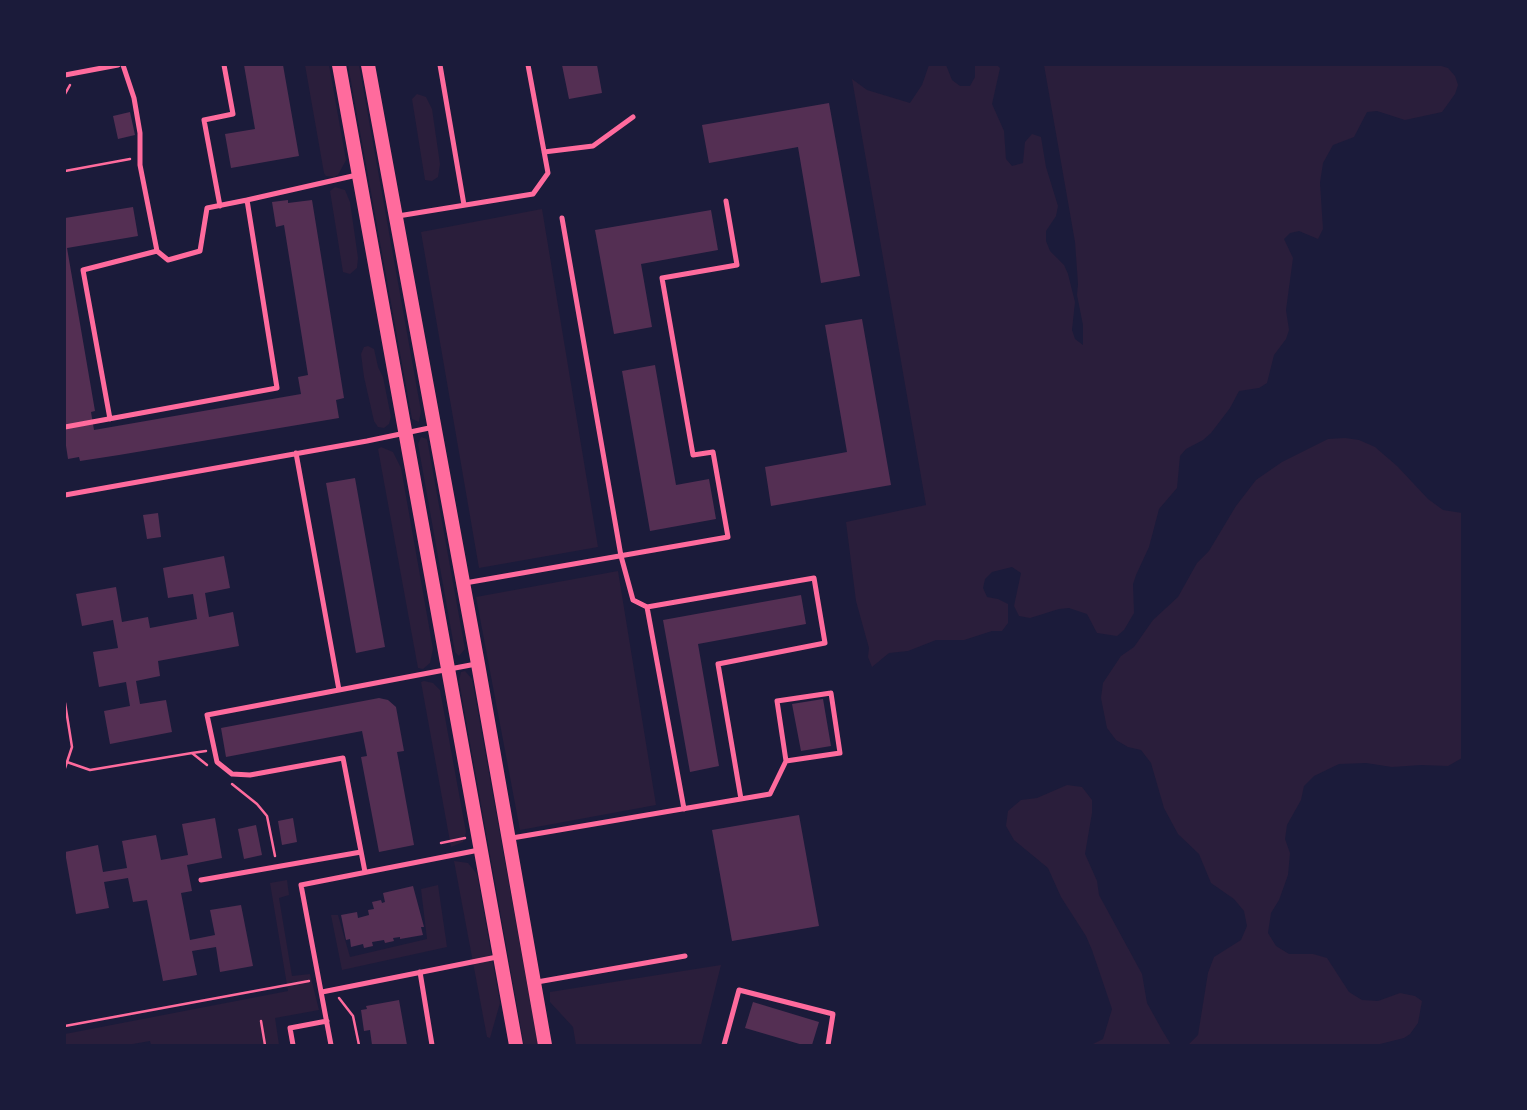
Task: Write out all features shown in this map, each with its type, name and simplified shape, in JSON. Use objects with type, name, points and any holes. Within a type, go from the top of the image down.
[{"type":"main road","points":[[339,65],[516,1045]]},
{"type":"main road","points":[[368,65],[464,584],[545,1045]]},
{"type":"lane","points":[[78,72],[81,65]]},
{"type":"lane","points":[[65,75],[120,65],[134,97],[140,132],[140,158],[158,251],[167,260],[200,251],[206,208],[358,175]]},
{"type":"lane","points":[[220,206],[204,120],[233,114],[224,65]]},
{"type":"lane","points":[[440,65],[464,205]]},
{"type":"lane","points":[[395,217],[533,194],[548,173],[528,65]]},
{"type":"lane","points":[[544,152],[593,146],[633,117]]},
{"type":"lane","points":[[65,427],[277,388],[247,200]]},
{"type":"lane","points":[[464,584],[728,537],[713,452],[693,455],[662,278],[737,265],[726,201]]},
{"type":"lane","points":[[562,218],[621,556],[633,600],[647,607],[814,579],[825,642],[718,664],[741,799]]},
{"type":"lane","points":[[110,419],[83,270],[158,251]]},
{"type":"lane","points":[[65,495],[434,427]]},
{"type":"lane","points":[[296,453],[339,690]]},
{"type":"lane","points":[[647,607],[684,808]]},
{"type":"lane","points":[[365,872],[343,758],[250,775],[232,775],[217,762],[206,715],[478,664]]},
{"type":"lane","points":[[509,838],[770,794],[786,761],[777,701],[831,693],[840,753],[786,761]]},
{"type":"lane","points":[[331,1045],[301,885],[482,849]]},
{"type":"lane","points":[[201,880],[361,852]]},
{"type":"lane","points":[[322,992],[500,956]]},
{"type":"lane","points":[[533,983],[685,956]]},
{"type":"lane","points":[[420,972],[432,1045]]},
{"type":"lane","points":[[723,1045],[739,990],[833,1014],[828,1045]]},
{"type":"lane","points":[[293,1045],[290,1028],[327,1021]]},
{"type":"path","points":[[65,171],[140,158]]},
{"type":"path","points":[[65,703],[72,747],[65,768]]},
{"type":"path","points":[[67,762],[90,769],[192,753],[213,770]]},
{"type":"path","points":[[224,778],[257,804],[267,816],[278,868]]},
{"type":"path","points":[[441,843],[472,836]]},
{"type":"path","points":[[65,1026],[320,979]]},
{"type":"path","points":[[333,990],[353,1016],[359,1045]]},
{"type":"path","points":[[261,1021],[265,1045]]},
{"type":"shaded area","points":[[305,65],[329,65],[346,160],[338,175],[334,177],[324,173]]},
{"type":"shaded area","points":[[348,65],[359,65],[421,411],[419,422],[412,419]]},
{"type":"shaded area","points":[[929,65],[946,65],[952,80],[960,86],[970,86],[975,77],[975,65],[997,65],[1000,68],[992,104],[1004,131],[1006,159],[1012,166],[1023,163],[1025,142],[1032,134],[1041,137],[1046,167],[1058,206],[1056,216],[1046,231],[1046,241],[1050,251],[1064,265],[1068,274],[1075,302],[1072,330],[1075,339],[1083,345],[1083,325],[1077,295],[1075,242],[1044,65],[1438,65],[1448,68],[1458,85],[1442,112],[1405,120],[1377,111],[1367,112],[1354,137],[1333,145],[1323,163],[1320,183],[1323,229],[1318,239],[1299,231],[1290,233],[1284,239],[1293,258],[1286,310],[1289,330],[1286,339],[1274,355],[1267,383],[1259,388],[1239,391],[1211,433],[1180,456],[1177,488],[1159,509],[1149,547],[1133,584],[1134,613],[1124,630],[1117,636],[1097,633],[1087,614],[1069,608],[1030,618],[1019,616],[1014,606],[1021,573],[1012,567],[992,572],[985,579],[983,588],[987,597],[1008,604],[1008,623],[1002,631],[992,631],[964,640],[936,640],[908,651],[889,653],[872,667],[856,601],[846,522],[926,505],[852,79],[867,90],[910,103],[922,85]]},
{"type":"shaded area","points":[[417,94],[426,97],[432,109],[440,164],[438,177],[432,181],[425,180],[412,99]]},
{"type":"shaded area","points":[[335,187],[345,190],[350,202],[358,258],[357,268],[350,274],[343,272],[330,191]]},
{"type":"shaded area","points":[[542,209],[598,547],[479,568],[421,232]]},
{"type":"shaded area","points":[[364,347],[374,349],[391,417],[384,428],[378,427],[374,421],[364,377],[361,354]]},
{"type":"shaded area","points":[[421,437],[427,439],[465,649],[459,656],[455,652],[418,444]]},
{"type":"shaded area","points":[[1328,439],[1359,440],[1375,447],[1428,499],[1443,510],[1462,513],[1462,758],[1448,766],[1339,764],[1314,776],[1304,786],[1301,800],[1287,825],[1285,839],[1290,853],[1288,875],[1271,913],[1268,933],[1276,946],[1289,954],[1313,954],[1327,958],[1349,992],[1362,1000],[1378,1001],[1400,993],[1415,996],[1422,1001],[1418,1023],[1404,1038],[1376,1045],[1188,1045],[1198,1035],[1208,973],[1214,957],[1241,940],[1247,926],[1244,911],[1234,899],[1211,883],[1199,854],[1178,834],[1164,808],[1151,763],[1141,750],[1116,740],[1107,728],[1101,698],[1103,683],[1121,656],[1134,647],[1153,620],[1178,597],[1197,563],[1209,551],[1236,506],[1256,480],[1282,462]]},
{"type":"shaded area","points":[[381,447],[393,452],[401,468],[433,649],[430,663],[423,669],[418,668],[378,449]]},
{"type":"shaded area","points":[[618,571],[656,805],[520,830],[476,597]]},
{"type":"shaded area","points":[[465,671],[472,679],[538,1045],[524,1045],[459,681],[461,672]]},
{"type":"shaded area","points":[[421,682],[433,683],[440,690],[466,832],[463,842],[451,847]]},
{"type":"shaded area","points":[[1067,785],[1082,787],[1092,800],[1085,854],[1097,881],[1099,895],[1142,974],[1147,1003],[1171,1045],[1091,1045],[1103,1039],[1112,1009],[1092,950],[1061,897],[1048,868],[1014,840],[1006,826],[1008,811],[1021,800],[1037,798]]},
{"type":"shaded area","points":[[454,861],[468,863],[477,874],[500,1003],[490,1038],[487,1037]]},
{"type":"shaded area","points":[[287,880],[289,895],[279,898],[292,976],[310,974],[319,1010],[275,1018],[279,1045],[151,1045],[150,1041],[127,1045],[65,1045],[65,1034],[288,991],[270,883]]},
{"type":"shaded area","points":[[438,885],[447,947],[342,970],[331,915],[338,915],[350,957],[427,939],[421,889]]},
{"type":"shaded area","points":[[721,965],[701,1045],[576,1045],[573,1027],[550,1002],[550,992]]},
{"type":"building","points":[[244,65],[283,65],[299,156],[231,168],[225,134],[255,129]]},
{"type":"building","points":[[562,65],[597,65],[602,93],[569,99]]},
{"type":"building","points":[[829,103],[860,276],[821,283],[798,147],[709,163],[702,125]]},
{"type":"building","points":[[130,112],[135,135],[118,139],[113,116]]},
{"type":"building","points":[[288,200],[288,203],[312,200],[344,398],[336,400],[339,418],[80,461],[79,457],[68,459],[65,439],[65,218],[133,207],[138,236],[67,248],[95,411],[91,412],[94,430],[301,394],[298,377],[308,375],[284,225],[276,227],[272,202]]},
{"type":"building","points":[[711,210],[718,250],[641,264],[652,327],[614,334],[595,230]]},
{"type":"building","points":[[862,319],[891,485],[771,506],[765,467],[847,452],[825,325]]},
{"type":"building","points":[[655,365],[676,485],[709,479],[716,519],[650,531],[622,371]]},
{"type":"building","points":[[355,478],[385,647],[356,653],[326,483]]},
{"type":"building","points":[[158,513],[161,537],[147,539],[143,515]]},
{"type":"building","points":[[224,556],[230,588],[205,593],[209,617],[233,612],[239,646],[158,661],[160,676],[136,681],[140,704],[166,700],[172,732],[110,744],[104,711],[130,706],[126,682],[99,687],[93,652],[118,648],[113,620],[82,626],[76,594],[116,587],[122,622],[148,617],[150,628],[197,619],[193,594],[168,598],[163,568]]},
{"type":"building","points":[[801,595],[806,624],[698,644],[719,766],[690,772],[663,620]]},
{"type":"building","points":[[379,698],[388,700],[396,707],[404,751],[397,752],[414,845],[379,852],[361,757],[367,756],[362,731],[226,757],[221,728]]},
{"type":"building","points":[[823,699],[831,746],[801,751],[792,704]]},
{"type":"building","points":[[799,815],[819,926],[732,941],[712,830]]},
{"type":"building","points":[[215,818],[222,858],[187,865],[192,891],[181,893],[190,940],[215,935],[210,910],[241,905],[253,966],[220,972],[216,947],[192,951],[197,975],[163,981],[147,900],[133,902],[128,878],[104,882],[109,908],[76,914],[65,852],[98,845],[103,872],[127,868],[122,841],[156,835],[161,860],[188,855],[182,824]]},
{"type":"building","points":[[293,818],[297,842],[282,845],[278,821]]},
{"type":"building","points":[[256,825],[262,855],[244,859],[238,829]]},
{"type":"building","points":[[413,886],[424,927],[421,927],[423,935],[393,938],[394,941],[385,943],[384,940],[372,942],[373,946],[364,948],[363,944],[351,947],[350,939],[346,940],[341,915],[357,912],[358,918],[369,915],[368,910],[374,909],[372,902],[385,902],[383,893]]},
{"type":"building","points":[[399,1000],[407,1045],[372,1045],[370,1030],[364,1031],[361,1010],[367,1009],[366,1006]]},
{"type":"building","points":[[753,1002],[819,1022],[812,1045],[803,1045],[745,1028]]}]
